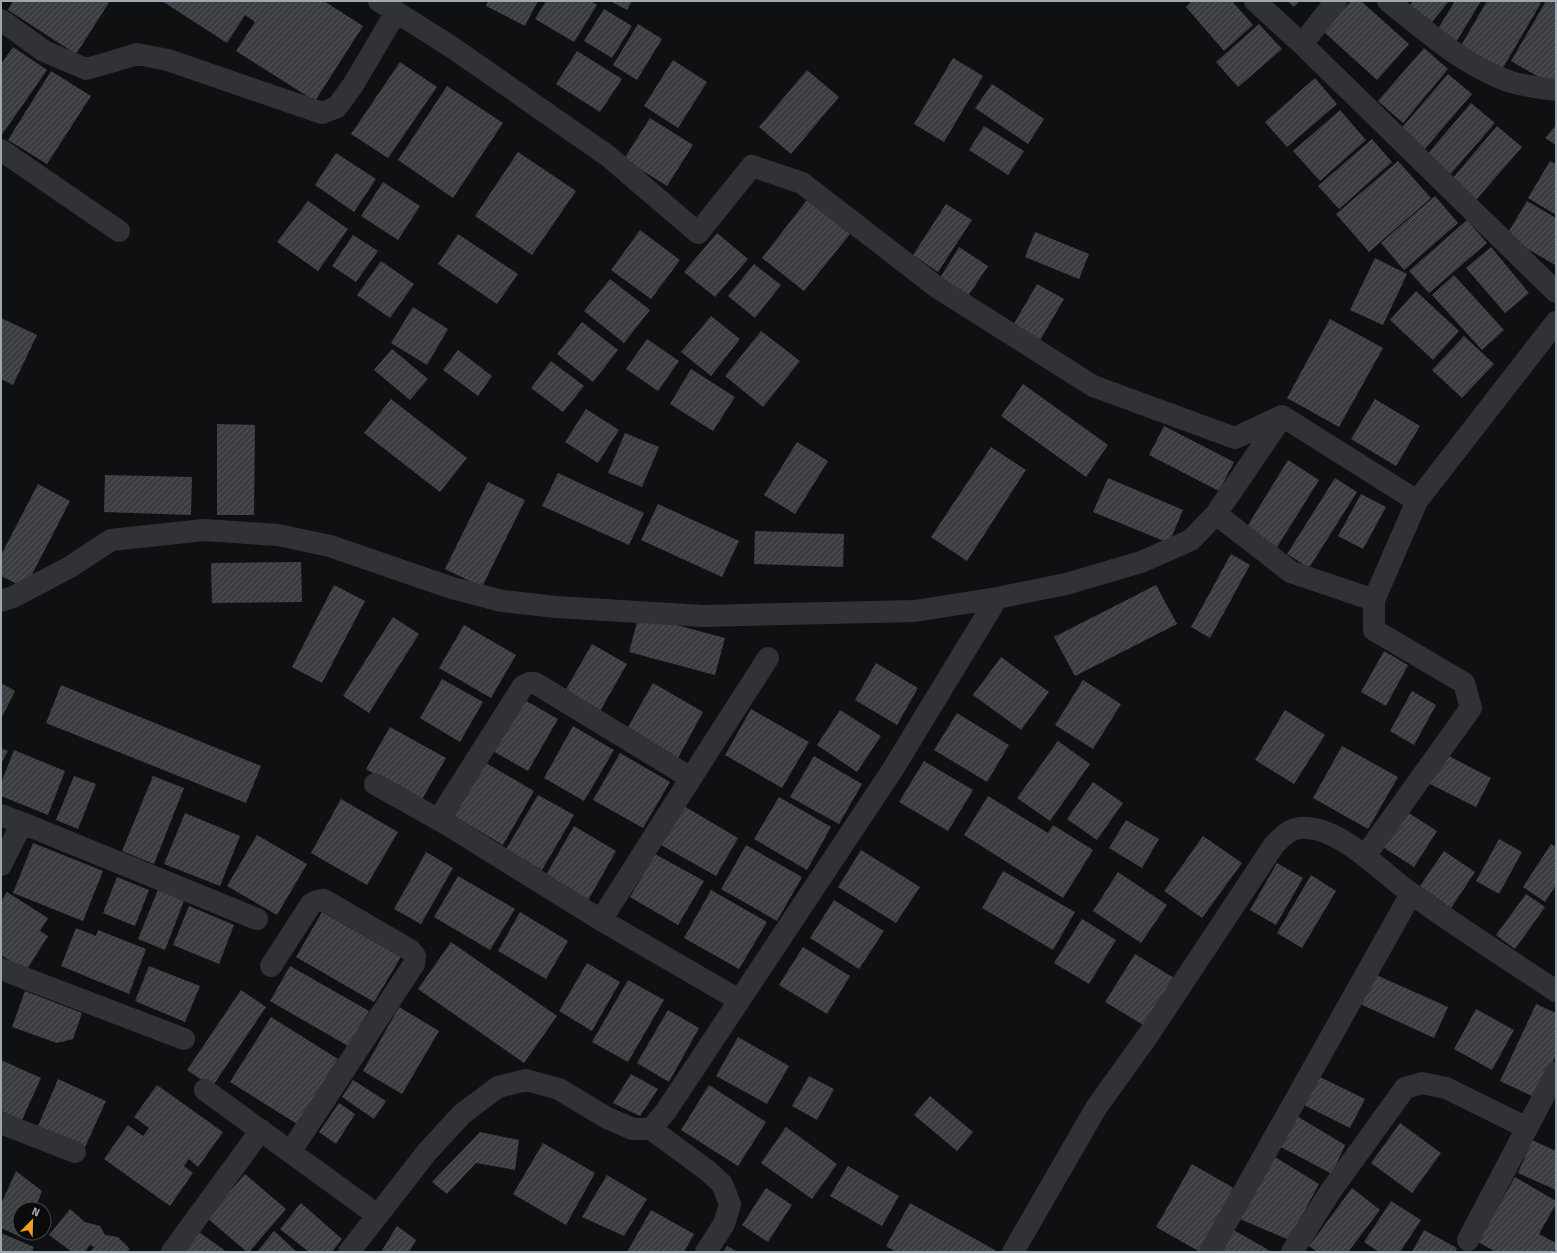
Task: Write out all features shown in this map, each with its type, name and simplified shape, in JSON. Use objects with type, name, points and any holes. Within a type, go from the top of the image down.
[{"type":"street","points":[[1255,1],[1302,44],[1556,292]]},
{"type":"street","points":[[1302,44],[1336,1]]},
{"type":"street","points":[[1388,1],[1451,50],[1482,70],[1511,82],[1556,90]]},
{"type":"street","points":[[1,20],[44,51],[86,69],[136,54],[168,60],[322,113],[337,107],[353,85],[388,6],[453,48],[608,156],[698,233],[752,166],[802,183],[938,288],[1093,386],[1235,438],[1282,416]]},
{"type":"street","points":[[1,150],[119,231]]},
{"type":"street","points":[[1365,856],[1471,708],[1464,683],[1374,630],[1374,600],[1417,501],[1556,322]]},
{"type":"street","points":[[1282,416],[1417,501]]},
{"type":"street","points":[[1,601],[13,597],[70,568],[112,540],[204,530],[278,535],[330,546],[452,588],[502,601],[556,607],[703,616],[915,610],[997,598],[1066,584],[1141,562],[1190,540],[1216,514],[1282,416]]},
{"type":"street","points":[[1216,514],[1291,572],[1374,600]]},
{"type":"street","points":[[651,1129],[666,1111],[893,769],[997,598]]},
{"type":"street","points":[[601,920],[768,658]]},
{"type":"street","points":[[448,825],[444,817],[445,809],[523,686],[529,683],[535,683],[691,778]]},
{"type":"street","points":[[374,784],[448,825],[601,920],[739,1000]]},
{"type":"street","points":[[1,815],[256,919]]},
{"type":"street","points":[[1,865],[22,823]]},
{"type":"street","points":[[1013,1252],[1096,1108],[1149,1034],[1274,845],[1290,830],[1307,828],[1324,832],[1337,838],[1365,856],[1411,894],[1556,991]]},
{"type":"street","points":[[1210,1252],[1411,894]]},
{"type":"street","points":[[271,966],[311,904],[324,900],[410,950],[415,956],[414,964],[290,1151]]},
{"type":"street","points":[[1,969],[184,1039]]},
{"type":"street","points":[[1468,1240],[1556,1073]]},
{"type":"street","points":[[349,1252],[427,1152],[462,1114],[498,1087],[526,1080],[560,1089],[607,1118],[632,1129],[651,1129],[708,1171],[722,1184],[730,1204],[724,1224],[706,1252]]},
{"type":"street","points":[[1292,1252],[1330,1192],[1405,1088],[1422,1083],[1446,1088],[1527,1128]]},
{"type":"street","points":[[205,1090],[377,1215]]},
{"type":"street","points":[[1,1123],[75,1152]]},
{"type":"street","points":[[172,1252],[261,1130]]},
{"type":"building","points":[[13,1],[110,1],[76,54],[8,10]]},
{"type":"building","points":[[162,1],[324,1],[363,26],[315,101],[236,51],[255,22],[245,15],[227,43]]},
{"type":"building","points":[[488,1],[538,1],[525,26],[486,6]]},
{"type":"building","points":[[546,1],[591,1],[597,5],[574,42],[535,19]]},
{"type":"building","points":[[610,1],[632,1],[627,10]]},
{"type":"building","points":[[1192,1],[1232,1],[1253,25],[1224,51],[1186,7]]},
{"type":"building","points":[[1287,1],[1300,1],[1294,7]]},
{"type":"building","points":[[1351,1],[1361,1],[1409,44],[1377,80],[1323,31]]},
{"type":"building","points":[[1414,1],[1449,1],[1432,22],[1410,5]]},
{"type":"building","points":[[1455,1],[1481,1],[1455,44],[1436,32]]},
{"type":"building","points":[[1487,1],[1537,1],[1541,3],[1500,73],[1459,49]]},
{"type":"building","points":[[1546,1],[1556,1],[1556,87],[1511,61]]},
{"type":"building","points":[[604,9],[632,26],[612,58],[584,41]]},
{"type":"building","points":[[638,24],[662,39],[637,80],[613,65]]},
{"type":"building","points":[[1259,24],[1282,49],[1238,87],[1216,62]]},
{"type":"building","points":[[13,47],[47,70],[1,136],[1,64]]},
{"type":"building","points":[[1424,48],[1448,69],[1403,123],[1378,101]]},
{"type":"building","points":[[577,51],[622,79],[600,112],[556,84]]},
{"type":"building","points":[[953,58],[983,76],[944,142],[914,124]]},
{"type":"building","points":[[673,60],[707,82],[678,128],[644,106]]},
{"type":"building","points":[[400,62],[437,87],[388,158],[351,134]]},
{"type":"building","points":[[807,70],[839,97],[791,154],[759,127]]},
{"type":"building","points":[[51,71],[91,96],[47,164],[8,140]]},
{"type":"building","points":[[1448,74],[1472,94],[1423,151],[1399,131]]},
{"type":"building","points":[[1315,78],[1337,104],[1287,147],[1265,122]]},
{"type":"building","points":[[992,84],[1044,119],[1028,144],[975,108]]},
{"type":"building","points":[[447,86],[503,123],[453,198],[398,160]]},
{"type":"building","points":[[1471,103],[1495,123],[1448,177],[1425,157]]},
{"type":"building","points":[[1340,110],[1366,140],[1320,181],[1293,151]]},
{"type":"building","points":[[650,118],[693,145],[667,186],[624,159]]},
{"type":"building","points":[[1556,125],[1556,145],[1545,138]]},
{"type":"building","points":[[984,126],[1024,151],[1008,175],[969,150]]},
{"type":"building","points":[[1497,126],[1522,147],[1476,200],[1452,179]]},
{"type":"building","points":[[1372,139],[1392,162],[1339,209],[1318,186]]},
{"type":"building","points":[[518,152],[576,191],[532,255],[475,216]]},
{"type":"building","points":[[336,153],[376,179],[354,212],[315,185]]},
{"type":"building","points":[[1398,161],[1431,198],[1369,252],[1336,214]]},
{"type":"building","points":[[1550,161],[1556,164],[1556,215],[1528,198]]},
{"type":"building","points":[[383,182],[420,206],[398,240],[361,216]]},
{"type":"building","points":[[1435,196],[1458,223],[1404,270],[1381,243]]},
{"type":"building","points":[[807,200],[850,234],[804,291],[762,258]]},
{"type":"building","points":[[308,201],[348,229],[318,271],[277,242]]},
{"type":"building","points":[[1527,201],[1556,218],[1555,265],[1506,236]]},
{"type":"building","points":[[946,204],[972,220],[938,272],[913,255]]},
{"type":"building","points":[[1467,220],[1487,243],[1429,293],[1409,271]]},
{"type":"building","points":[[640,230],[680,260],[651,299],[611,270]]},
{"type":"building","points":[[1035,232],[1089,254],[1079,279],[1025,257]]},
{"type":"building","points":[[717,233],[748,259],[715,297],[684,272]]},
{"type":"building","points":[[458,234],[518,274],[497,304],[438,264]]},
{"type":"building","points":[[353,235],[378,251],[356,282],[332,266]]},
{"type":"building","points":[[959,247],[988,266],[968,296],[940,278]]},
{"type":"building","points":[[1491,247],[1529,293],[1505,313],[1466,268]]},
{"type":"building","points":[[1375,258],[1407,274],[1383,325],[1350,310]]},
{"type":"building","points":[[381,261],[414,284],[390,318],[357,295]]},
{"type":"building","points":[[754,264],[781,285],[755,318],[728,296]]},
{"type":"building","points":[[1454,275],[1504,330],[1482,350],[1432,295]]},
{"type":"building","points":[[610,279],[650,310],[624,343],[584,311]]},
{"type":"building","points":[[1037,284],[1064,299],[1039,342],[1012,327]]},
{"type":"building","points":[[1416,291],[1459,331],[1433,360],[1390,320]]},
{"type":"building","points":[[413,307],[448,329],[427,365],[391,343]]},
{"type":"building","points":[[711,316],[740,339],[711,376],[681,352]]},
{"type":"building","points":[[1,318],[37,335],[13,385],[1,379]]},
{"type":"building","points":[[1330,319],[1383,348],[1339,427],[1287,398]]},
{"type":"building","points":[[582,322],[618,350],[593,382],[557,354]]},
{"type":"building","points":[[761,331],[800,361],[763,407],[725,376]]},
{"type":"building","points":[[1464,336],[1494,364],[1462,398],[1432,370]]},
{"type":"building","points":[[647,339],[679,361],[658,391],[626,369]]},
{"type":"building","points":[[392,349],[428,379],[410,400],[374,370]]},
{"type":"building","points":[[458,350],[492,376],[478,396],[443,370]]},
{"type":"building","points":[[551,361],[584,386],[563,412],[531,388]]},
{"type":"building","points":[[691,369],[735,397],[713,431],[670,404]]},
{"type":"building","points":[[1023,384],[1108,445],[1086,477],[1001,416]]},
{"type":"building","points":[[391,399],[467,458],[440,492],[364,433]]},
{"type":"building","points":[[1375,399],[1420,426],[1396,466],[1351,439]]},
{"type":"building","points":[[586,409],[619,430],[598,463],[565,442]]},
{"type":"building","points":[[217,424],[255,425],[254,515],[217,515]]},
{"type":"building","points":[[1164,426],[1234,462],[1219,491],[1149,455]]},
{"type":"building","points":[[625,433],[659,447],[642,487],[608,473]]},
{"type":"building","points":[[797,442],[828,461],[795,514],[764,495]]},
{"type":"building","points":[[991,447],[1026,470],[967,561],[931,537]]},
{"type":"building","points":[[1288,460],[1319,480],[1274,552],[1245,530]]},
{"type":"building","points":[[558,473],[644,513],[629,545],[542,506]]},
{"type":"building","points":[[105,475],[192,477],[191,515],[104,512]]},
{"type":"building","points":[[1108,478],[1183,510],[1169,543],[1093,512]]},
{"type":"building","points":[[1335,478],[1357,492],[1309,568],[1287,554]]},
{"type":"building","points":[[488,482],[525,500],[482,587],[445,569]]},
{"type":"building","points":[[38,484],[70,501],[25,588],[1,576],[1,555]]},
{"type":"building","points":[[1361,494],[1386,507],[1363,549],[1338,536]]},
{"type":"building","points":[[658,504],[739,541],[722,577],[641,540]]},
{"type":"building","points":[[755,531],[844,534],[843,567],[754,564]]},
{"type":"building","points":[[1231,554],[1250,565],[1210,638],[1191,627]]},
{"type":"building","points":[[301,562],[302,602],[212,603],[211,563]]},
{"type":"building","points":[[334,585],[365,601],[322,683],[292,667]]},
{"type":"building","points":[[1156,585],[1177,624],[1075,676],[1054,637]]},
{"type":"building","points":[[639,615],[725,638],[715,675],[629,652]]},
{"type":"building","points":[[393,617],[419,634],[369,713],[343,696]]},
{"type":"building","points":[[464,625],[516,655],[491,698],[439,668]]},
{"type":"building","points":[[592,644],[627,664],[600,711],[565,691]]},
{"type":"building","points":[[1384,651],[1408,665],[1386,706],[1361,692]]},
{"type":"building","points":[[1001,657],[1049,692],[1021,730],[973,695]]},
{"type":"building","points":[[876,663],[918,688],[897,725],[855,700]]},
{"type":"building","points":[[442,679],[483,702],[460,742],[420,718]]},
{"type":"building","points":[[1083,680],[1121,704],[1093,749],[1055,725]]},
{"type":"building","points":[[1,683],[15,691],[1,719]]},
{"type":"building","points":[[653,683],[703,712],[678,758],[627,729]]},
{"type":"building","points":[[61,685],[261,766],[246,803],[46,723]]},
{"type":"building","points":[[1412,691],[1436,705],[1414,745],[1390,731]]},
{"type":"building","points":[[521,698],[558,719],[528,771],[491,750]]},
{"type":"building","points":[[751,709],[809,742],[782,788],[725,755]]},
{"type":"building","points":[[840,710],[881,736],[857,772],[817,745]]},
{"type":"building","points":[[1285,710],[1325,735],[1294,784],[1255,760]]},
{"type":"building","points":[[957,713],[1009,745],[987,782],[934,750]]},
{"type":"building","points":[[573,726],[614,750],[584,801],[544,778]]},
{"type":"building","points":[[390,727],[446,758],[421,801],[366,769]]},
{"type":"building","points":[[1058,741],[1090,764],[1050,821],[1017,798]]},
{"type":"building","points":[[1342,746],[1398,777],[1368,829],[1313,798]]},
{"type":"building","points":[[1,748],[8,751],[1,764]]},
{"type":"building","points":[[14,750],[65,771],[48,815],[1,796],[1,783]]},
{"type":"building","points":[[620,753],[670,782],[643,828],[593,800]]},
{"type":"building","points":[[1445,754],[1491,778],[1476,807],[1430,784]]},
{"type":"building","points":[[814,756],[862,784],[839,824],[790,797]]},
{"type":"building","points":[[924,761],[973,790],[948,831],[899,802]]},
{"type":"building","points":[[486,763],[534,791],[503,845],[454,816]]},
{"type":"building","points":[[74,776],[96,784],[78,829],[56,820]]},
{"type":"building","points":[[153,776],[184,788],[154,864],[122,851]]},
{"type":"building","points":[[1093,782],[1123,803],[1097,840],[1067,819]]},
{"type":"building","points":[[538,795],[574,815],[542,870],[506,849]]},
{"type":"building","points":[[988,796],[1048,833],[1053,825],[1093,850],[1063,898],[964,835]]},
{"type":"building","points":[[779,797],[831,827],[807,870],[754,839]]},
{"type":"building","points":[[341,799],[398,832],[367,885],[311,853]]},
{"type":"building","points":[[684,806],[738,838],[716,876],[661,845]]},
{"type":"building","points":[[1404,810],[1437,831],[1414,867],[1381,846]]},
{"type":"building","points":[[185,813],[240,836],[220,886],[164,864]]},
{"type":"building","points":[[1126,820],[1159,839],[1142,868],[1109,848]]},
{"type":"building","points":[[574,826],[616,851],[586,904],[543,880]]},
{"type":"building","points":[[257,835],[307,864],[277,915],[227,886]]},
{"type":"building","points":[[1203,836],[1242,863],[1202,918],[1164,891]]},
{"type":"building","points":[[1499,839],[1522,852],[1499,894],[1476,881]]},
{"type":"building","points":[[33,843],[103,871],[83,921],[13,893]]},
{"type":"building","points":[[1551,844],[1556,847],[1556,885],[1545,902],[1523,887]]},
{"type":"building","points":[[746,845],[802,877],[777,921],[721,889]]},
{"type":"building","points":[[861,850],[920,887],[896,923],[838,887]]},
{"type":"building","points":[[1444,851],[1475,872],[1451,908],[1420,886]]},
{"type":"building","points":[[426,852],[453,868],[421,924],[394,909]]},
{"type":"building","points":[[655,854],[704,881],[678,925],[630,897]]},
{"type":"building","points":[[1277,863],[1303,878],[1276,925],[1250,910]]},
{"type":"building","points":[[1003,871],[1075,912],[1053,950],[982,908]]},
{"type":"building","points":[[1118,872],[1167,905],[1141,943],[1093,911]]},
{"type":"building","points":[[1311,875],[1336,891],[1302,948],[1277,933]]},
{"type":"building","points":[[458,876],[515,909],[490,950],[434,917]]},
{"type":"building","points":[[117,877],[149,890],[135,926],[103,913]]},
{"type":"building","points":[[159,887],[185,898],[165,950],[138,939]]},
{"type":"building","points":[[711,890],[767,922],[739,969],[684,938]]},
{"type":"building","points":[[7,892],[48,918],[40,931],[48,936],[26,971],[1,955],[1,901]]},
{"type":"building","points":[[1526,894],[1545,907],[1515,949],[1496,935]]},
{"type":"building","points":[[834,900],[884,931],[859,969],[810,938]]},
{"type":"building","points":[[189,906],[234,925],[219,964],[173,945]]},
{"type":"building","points":[[322,912],[401,957],[374,1002],[296,957]]},
{"type":"building","points":[[520,912],[568,941],[546,979],[498,951]]},
{"type":"building","points":[[1082,919],[1116,940],[1089,984],[1054,963]]},
{"type":"building","points":[[76,928],[96,936],[98,930],[146,949],[129,994],[61,966]]},
{"type":"building","points":[[451,942],[557,1016],[524,1063],[418,989]]},
{"type":"building","points":[[803,947],[850,976],[827,1014],[779,985]]},
{"type":"building","points":[[1135,954],[1174,978],[1145,1026],[1105,1002]]},
{"type":"building","points":[[587,963],[620,982],[592,1031],[559,1011]]},
{"type":"building","points":[[149,966],[200,986],[185,1022],[135,1001]]},
{"type":"building","points":[[290,966],[369,1011],[348,1046],[270,1001]]},
{"type":"building","points":[[1372,973],[1448,1007],[1434,1038],[1358,1003]]},
{"type":"building","points":[[628,980],[664,1000],[628,1062],[592,1042]]},
{"type":"building","points":[[241,990],[266,1007],[212,1087],[187,1070]]},
{"type":"building","points":[[25,991],[82,1013],[73,1039],[57,1043],[12,1027]]},
{"type":"building","points":[[1536,1004],[1556,1013],[1556,1055],[1536,1098],[1500,1081]]},
{"type":"building","points":[[399,1007],[439,1031],[402,1094],[363,1071]]},
{"type":"building","points":[[1476,1009],[1514,1030],[1492,1070],[1454,1049]]},
{"type":"building","points":[[668,1010],[699,1028],[669,1082],[637,1063]]},
{"type":"building","points":[[271,1017],[338,1059],[297,1124],[230,1082]]},
{"type":"building","points":[[738,1037],[789,1066],[767,1104],[716,1076]]},
{"type":"building","points":[[1,1060],[41,1078],[22,1120],[1,1111]]},
{"type":"building","points":[[631,1074],[658,1089],[640,1116],[613,1103]]},
{"type":"building","points":[[1316,1075],[1365,1099],[1350,1128],[1302,1104]]},
{"type":"building","points":[[809,1076],[834,1089],[817,1120],[792,1106]]},
{"type":"building","points":[[58,1079],[106,1101],[85,1147],[38,1126]]},
{"type":"building","points":[[353,1080],[386,1101],[374,1119],[342,1097]]},
{"type":"building","points":[[157,1085],[223,1132],[198,1167],[189,1159],[184,1166],[193,1173],[170,1206],[104,1159],[128,1125],[143,1136],[149,1128],[134,1117]]},
{"type":"building","points":[[709,1085],[766,1122],[738,1166],[681,1130]]},
{"type":"building","points":[[930,1096],[973,1132],[957,1151],[914,1115]]},
{"type":"building","points":[[339,1103],[355,1114],[336,1144],[319,1132]]},
{"type":"building","points":[[1295,1115],[1345,1145],[1332,1174],[1279,1146]]},
{"type":"building","points":[[1400,1123],[1441,1153],[1412,1193],[1371,1163]]},
{"type":"building","points":[[786,1127],[837,1164],[812,1199],[761,1163]]},
{"type":"building","points":[[480,1132],[519,1140],[515,1170],[476,1163],[447,1194],[432,1182]]},
{"type":"building","points":[[1532,1140],[1556,1151],[1556,1190],[1518,1173]]},
{"type":"building","points":[[543,1143],[595,1173],[566,1225],[513,1194]]},
{"type":"building","points":[[1275,1157],[1319,1184],[1289,1240],[1240,1219]]},
{"type":"building","points":[[1192,1164],[1237,1190],[1200,1252],[1156,1227]]},
{"type":"building","points":[[848,1166],[899,1196],[882,1226],[830,1196]]},
{"type":"building","points":[[16,1171],[42,1191],[38,1201],[12,1201],[12,1233],[1,1228],[1,1204]]},
{"type":"building","points":[[245,1174],[286,1209],[249,1252],[247,1252],[207,1218]]},
{"type":"building","points":[[607,1175],[647,1199],[624,1236],[582,1217]]},
{"type":"building","points":[[1515,1177],[1556,1201],[1556,1204],[1539,1234],[1556,1243],[1556,1247],[1553,1252],[1496,1252],[1478,1242]]},
{"type":"building","points":[[766,1188],[792,1205],[768,1242],[742,1225]]},
{"type":"building","points":[[1352,1188],[1380,1210],[1348,1252],[1317,1252],[1309,1246]]},
{"type":"building","points":[[1391,1201],[1421,1220],[1400,1252],[1379,1252],[1364,1242]]},
{"type":"building","points":[[301,1203],[342,1239],[332,1252],[309,1252],[280,1229]]},
{"type":"building","points":[[910,1203],[995,1250],[994,1252],[896,1252],[886,1246]]},
{"type":"building","points":[[70,1209],[85,1222],[100,1226],[105,1235],[118,1237],[130,1249],[127,1252],[90,1252],[94,1247],[90,1245],[85,1252],[72,1252],[52,1237],[52,1231]]},
{"type":"building","points":[[651,1210],[694,1234],[684,1252],[627,1252]]},
{"type":"building","points":[[397,1226],[416,1240],[409,1252],[381,1252]]},
{"type":"building","points":[[1232,1229],[1272,1252],[1221,1252]]},
{"type":"building","points":[[196,1230],[227,1252],[181,1252]]},
{"type":"building","points":[[1424,1230],[1457,1248],[1455,1252],[1412,1252]]},
{"type":"building","points":[[274,1231],[297,1252],[257,1252]]},
{"type":"building","points":[[1,1233],[12,1238],[12,1241],[20,1241],[34,1247],[32,1252],[1,1252]]},
{"type":"building","points":[[727,1246],[738,1252],[723,1252]]}]
